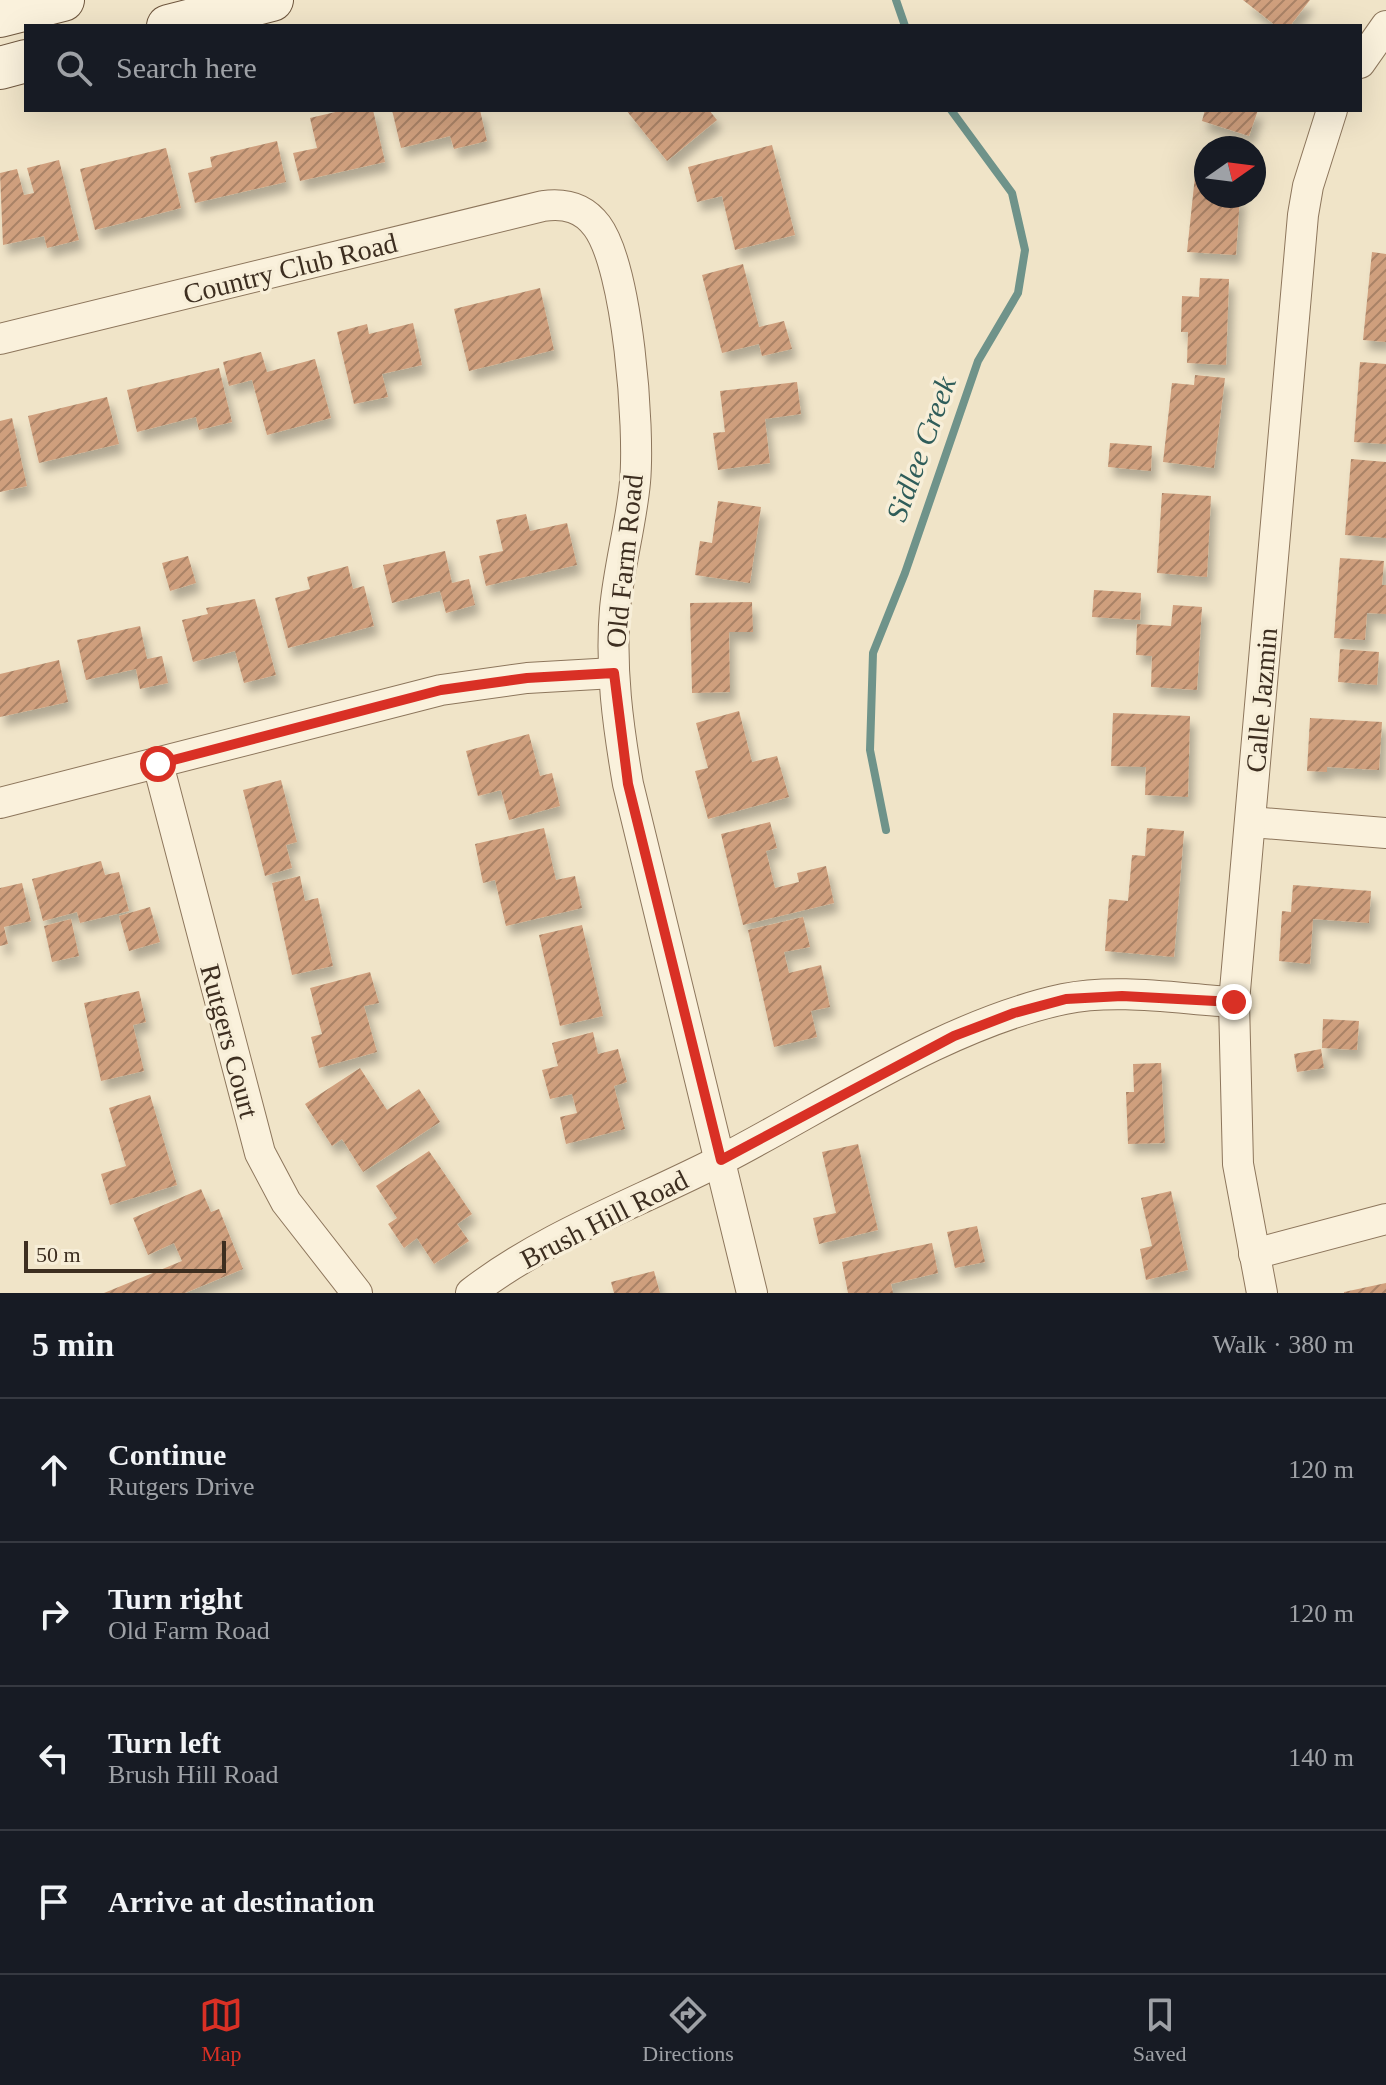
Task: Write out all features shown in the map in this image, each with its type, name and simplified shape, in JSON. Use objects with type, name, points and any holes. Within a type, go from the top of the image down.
[{"type":"main road","points":[[0,16],[63,0]]},
{"type":"main road","points":[[176,24],[272,0]]},
{"type":"main road","points":[[0,68],[24,62]]},
{"type":"street","points":[[1362,60],[1386,26]]},
{"type":"street","name":"Calle Jazmin","points":[[1262,1293],[1238,1164],[1234,1002],[1303,215],[1308,186],[1331,112]]},
{"type":"street","name":"Country Club Road","points":[[0,339],[543,206],[562,204],[580,210]]},
{"type":"street","name":"Old Farm Road","points":[[580,210],[597,226],[611,253],[632,363],[635,482],[615,608],[614,673],[628,784],[752,1293]]},
{"type":"street","points":[[0,803],[441,690],[527,678],[614,673]]},
{"type":"street","name":"Rutgers Court","points":[[158,764],[260,1153],[286,1202],[357,1293]]},
{"type":"street","points":[[1251,822],[1386,833]]},
{"type":"street","name":"Brush Hill Road","points":[[471,1293],[547,1245],[721,1160],[954,1036],[1014,1013],[1066,999],[1122,996],[1234,1002]]},
{"type":"street","points":[[1254,1254],[1386,1219]]},
{"type":"building","points":[[1243,0],[1310,0],[1292,24],[1273,24]]},
{"type":"building","points":[[336,112],[373,112],[385,162],[300,181],[293,153],[317,148],[310,118]]},
{"type":"building","points":[[392,112],[480,112],[487,141],[454,149],[450,136],[401,148]]},
{"type":"building","points":[[628,112],[711,112],[717,120],[667,161]]},
{"type":"building","points":[[1204,112],[1257,112],[1249,136],[1202,121]]},
{"type":"building","points":[[277,141],[286,182],[195,203],[188,173],[212,167],[210,157]]},
{"type":"building","points":[[772,145],[795,235],[735,250],[722,196],[697,202],[688,167]]},
{"type":"building","points":[[166,148],[181,208],[95,230],[80,169]]},
{"type":"building","points":[[59,160],[79,240],[47,248],[44,236],[3,245],[0,173],[17,169],[24,195],[34,193],[27,168]]},
{"type":"building","points":[[1194,186],[1194,208],[1239,208],[1236,255],[1187,252]]},
{"type":"building","points":[[1372,252],[1386,254],[1386,342],[1363,340]]},
{"type":"building","points":[[743,264],[759,327],[784,321],[792,349],[762,356],[759,344],[722,353],[702,275]]},
{"type":"building","points":[[1200,278],[1229,279],[1226,365],[1187,363],[1188,332],[1181,332],[1182,296],[1199,297]]},
{"type":"building","points":[[540,288],[554,350],[469,371],[454,309]]},
{"type":"building","points":[[413,323],[422,365],[382,374],[388,397],[354,404],[337,332],[367,324],[369,334]]},
{"type":"building","points":[[261,352],[267,372],[315,359],[331,418],[267,435],[252,380],[229,386],[223,362]]},
{"type":"building","points":[[1360,362],[1386,364],[1386,444],[1354,442]]},
{"type":"building","points":[[219,368],[232,422],[199,430],[196,417],[137,432],[127,390]]},
{"type":"building","points":[[1195,375],[1225,378],[1214,468],[1163,462],[1172,383],[1194,385]]},
{"type":"building","points":[[797,382],[801,414],[765,419],[770,463],[718,470],[713,433],[725,432],[720,391]]},
{"type":"building","points":[[107,397],[119,444],[39,463],[28,416]]},
{"type":"building","points":[[12,418],[27,486],[0,492],[0,421]]},
{"type":"building","points":[[1110,443],[1152,446],[1151,471],[1108,467]]},
{"type":"building","points":[[1351,459],[1386,462],[1386,538],[1345,535]]},
{"type":"building","points":[[1162,493],[1211,496],[1207,577],[1157,573]]},
{"type":"building","points":[[718,501],[761,507],[750,583],[695,575],[700,541],[712,543]]},
{"type":"building","points":[[526,514],[530,531],[567,523],[577,565],[486,586],[479,556],[503,551],[496,520]]},
{"type":"building","points":[[445,551],[452,583],[469,579],[475,605],[446,613],[440,591],[392,603],[383,565]]},
{"type":"building","points":[[188,556],[196,583],[170,591],[162,563]]},
{"type":"building","points":[[1340,558],[1384,561],[1382,585],[1386,585],[1386,614],[1367,613],[1365,640],[1334,638]]},
{"type":"building","points":[[348,566],[353,589],[364,586],[374,626],[288,648],[275,598],[310,589],[307,577]]},
{"type":"building","points":[[1094,590],[1141,593],[1140,620],[1092,617]]},
{"type":"building","points":[[255,599],[276,675],[244,683],[235,651],[193,662],[182,620],[208,614],[206,608]]},
{"type":"building","points":[[752,602],[753,632],[729,632],[730,692],[692,693],[690,603]]},
{"type":"building","points":[[1173,605],[1202,607],[1197,690],[1151,687],[1152,656],[1136,655],[1137,624],[1171,626]]},
{"type":"building","points":[[140,626],[147,659],[162,656],[168,683],[140,689],[136,669],[86,680],[77,640]]},
{"type":"building","points":[[1340,649],[1379,652],[1377,685],[1338,682]]},
{"type":"building","points":[[59,660],[68,702],[0,717],[0,674]]},
{"type":"building","points":[[739,711],[752,762],[777,756],[789,797],[708,819],[695,771],[708,768],[696,723]]},
{"type":"building","points":[[1113,713],[1190,716],[1188,797],[1145,795],[1146,767],[1111,766]]},
{"type":"building","points":[[1310,718],[1382,722],[1379,770],[1327,767],[1327,772],[1307,771]]},
{"type":"building","points":[[529,734],[540,776],[552,773],[560,806],[509,820],[501,790],[478,796],[466,751]]},
{"type":"building","points":[[281,780],[297,842],[286,845],[292,868],[265,876],[243,790]]},
{"type":"building","points":[[770,822],[777,848],[766,851],[775,888],[799,882],[797,873],[826,866],[834,903],[743,925],[721,834]]},
{"type":"building","points":[[544,828],[556,880],[575,876],[582,908],[506,926],[495,880],[483,883],[475,844]]},
{"type":"building","points":[[1147,828],[1184,831],[1174,957],[1105,951],[1109,899],[1128,901],[1132,855],[1145,856]]},
{"type":"building","points":[[101,861],[105,875],[119,872],[129,911],[80,923],[77,912],[43,921],[32,879]]},
{"type":"building","points":[[300,876],[305,901],[318,898],[333,966],[292,975],[272,883]]},
{"type":"building","points":[[22,883],[31,921],[4,927],[8,944],[0,946],[0,888]]},
{"type":"building","points":[[1293,885],[1371,891],[1369,923],[1313,919],[1310,964],[1279,961],[1282,911],[1291,912]]},
{"type":"building","points":[[150,907],[160,942],[129,951],[119,916]]},
{"type":"building","points":[[803,917],[810,947],[784,952],[789,973],[821,965],[830,1007],[811,1011],[817,1037],[774,1047],[748,930]]},
{"type":"building","points":[[71,919],[79,956],[52,962],[44,926]]},
{"type":"building","points":[[582,925],[603,1016],[560,1026],[539,935]]},
{"type":"building","points":[[370,972],[379,1003],[364,1006],[377,1052],[319,1068],[311,1037],[322,1034],[310,988]]},
{"type":"building","points":[[139,991],[146,1022],[133,1025],[144,1071],[101,1081],[84,1003]]},
{"type":"building","points":[[1323,1019],[1359,1021],[1357,1050],[1322,1048]]},
{"type":"building","points":[[593,1032],[598,1054],[618,1049],[627,1082],[614,1086],[625,1129],[566,1144],[560,1117],[577,1113],[572,1094],[550,1099],[542,1070],[558,1066],[552,1043]]},
{"type":"building","points":[[1321,1049],[1324,1068],[1297,1072],[1294,1054]]},
{"type":"building","points":[[1161,1063],[1165,1143],[1128,1144],[1126,1092],[1134,1092],[1133,1064]]},
{"type":"building","points":[[360,1068],[387,1110],[419,1089],[440,1122],[363,1172],[342,1139],[332,1146],[305,1104]]},
{"type":"building","points":[[150,1095],[177,1185],[110,1205],[101,1174],[126,1166],[109,1108]]},
{"type":"building","points":[[858,1144],[878,1230],[819,1244],[813,1218],[836,1213],[822,1152]]},
{"type":"building","points":[[429,1151],[472,1214],[457,1224],[469,1241],[434,1264],[417,1238],[404,1248],[388,1224],[397,1218],[376,1186]]},
{"type":"building","points":[[201,1189],[211,1212],[219,1209],[243,1269],[185,1293],[104,1293],[182,1261],[174,1243],[148,1255],[133,1218]]},
{"type":"building","points":[[1171,1191],[1188,1270],[1146,1280],[1140,1249],[1152,1246],[1141,1198]]},
{"type":"building","points":[[977,1226],[985,1262],[955,1268],[947,1232]]},
{"type":"building","points":[[932,1243],[938,1273],[891,1284],[893,1293],[848,1293],[842,1262]]},
{"type":"building","points":[[654,1271],[660,1293],[614,1293],[611,1282]]},
{"type":"building","points":[[1386,1283],[1386,1293],[1344,1293],[1344,1292]]},
{"type":"waterway","name":"Sidlee Creek","points":[[896,0],[904,24]]},
{"type":"waterway","name":"Sidlee Creek","points":[[886,830],[870,750],[873,653],[905,573],[978,361],[1018,293],[1025,250],[1012,193],[952,112]]},
{"type":"route","points":[[158,764],[441,690],[527,678],[614,673],[618,728],[628,784],[721,1160],[954,1036],[1014,1013],[1066,999],[1122,996],[1234,1002]]}]
